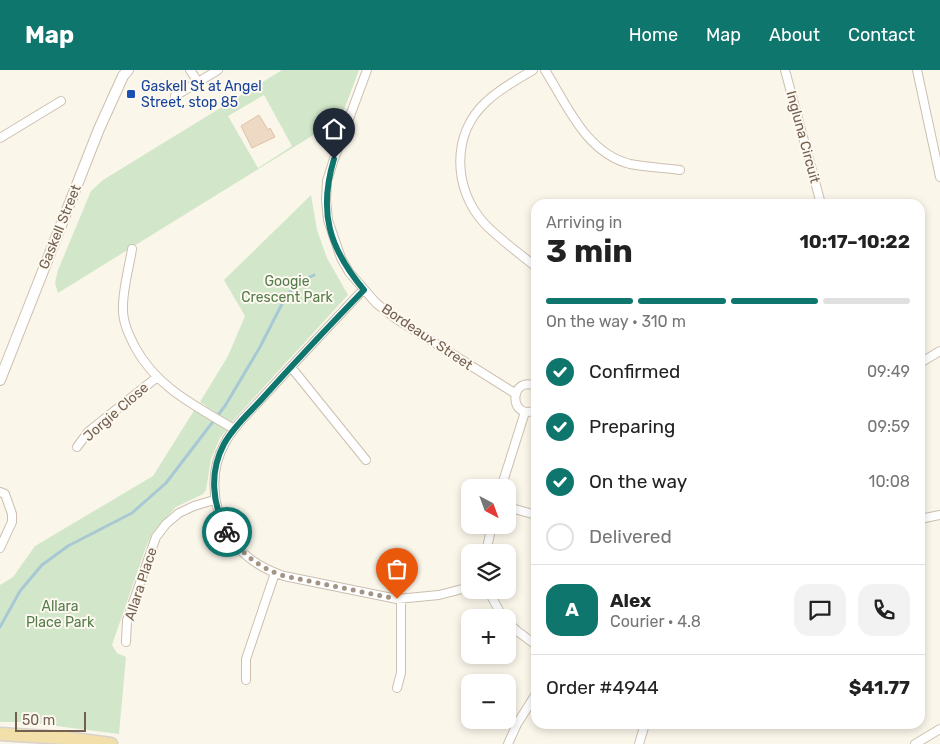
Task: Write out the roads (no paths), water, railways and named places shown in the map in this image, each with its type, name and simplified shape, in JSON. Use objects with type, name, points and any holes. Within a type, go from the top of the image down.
[{"type":"main road","points":[[0,734],[55,737],[111,744]]},
{"type":"street","points":[[190,70],[198,82]]},
{"type":"street","points":[[175,96],[218,70]]},
{"type":"street","name":"Bordeaux Street","points":[[368,70],[334,159],[328,181],[326,200],[328,220],[341,258],[348,272],[376,303],[396,318],[516,394]]},
{"type":"street","points":[[531,263],[485,224],[475,212],[463,184],[460,153],[464,136],[472,118],[485,102],[534,70]]},
{"type":"street","points":[[545,70],[584,133],[597,147],[611,157],[630,164],[680,170]]},
{"type":"street","name":"Ingluna Circuit","points":[[785,70],[820,199]]},
{"type":"street","points":[[917,70],[940,177]]},
{"type":"street","name":"Gaskell Street","points":[[0,380],[2,366],[99,129],[125,72]]},
{"type":"street","points":[[0,138],[61,101]]},
{"type":"street","points":[[132,249],[122,308],[123,319],[137,352],[156,378],[194,405],[234,429]]},
{"type":"street","points":[[364,290],[234,429],[224,443],[219,457],[215,474],[214,500],[222,523],[235,544],[246,556],[274,573],[401,599],[439,595],[461,589]]},
{"type":"street","points":[[925,360],[940,351]]},
{"type":"street","points":[[290,367],[366,460]]},
{"type":"street","name":"Jorgie Close","points":[[77,447],[88,432],[156,378]]},
{"type":"street","points":[[531,384],[521,386],[516,394],[516,403],[521,410],[525,412],[531,411]]},
{"type":"street","points":[[504,479],[525,412]]},
{"type":"street","points":[[0,492],[5,494],[12,514],[12,522],[0,548]]},
{"type":"street","name":"Allara Place","points":[[126,642],[128,620],[156,537],[166,524],[179,513],[214,500]]},
{"type":"street","points":[[516,509],[531,514]]},
{"type":"street","points":[[925,518],[940,515]]},
{"type":"street","points":[[246,680],[246,659],[274,573]]},
{"type":"street","points":[[396,688],[401,674],[401,599]]},
{"type":"street","points":[[516,630],[531,641]]},
{"type":"street","points":[[508,744],[517,724],[531,702]]},
{"type":"street","points":[[915,744],[940,728]]},
{"type":"street","points":[[639,744],[644,729]]},
{"type":"waterway","points":[[0,627],[20,591],[42,565],[68,546],[132,513],[166,483],[225,406],[260,347],[286,296],[300,282],[314,275]]},
{"type":"place","name":"Gaskell St at Angel Street, stop 85","points":[[131,94]]},
{"type":"park label","name":"Googie Crescent Park","points":[[287,290]]},
{"type":"park label","name":"Allara Place Park","points":[[60,614]]}]
